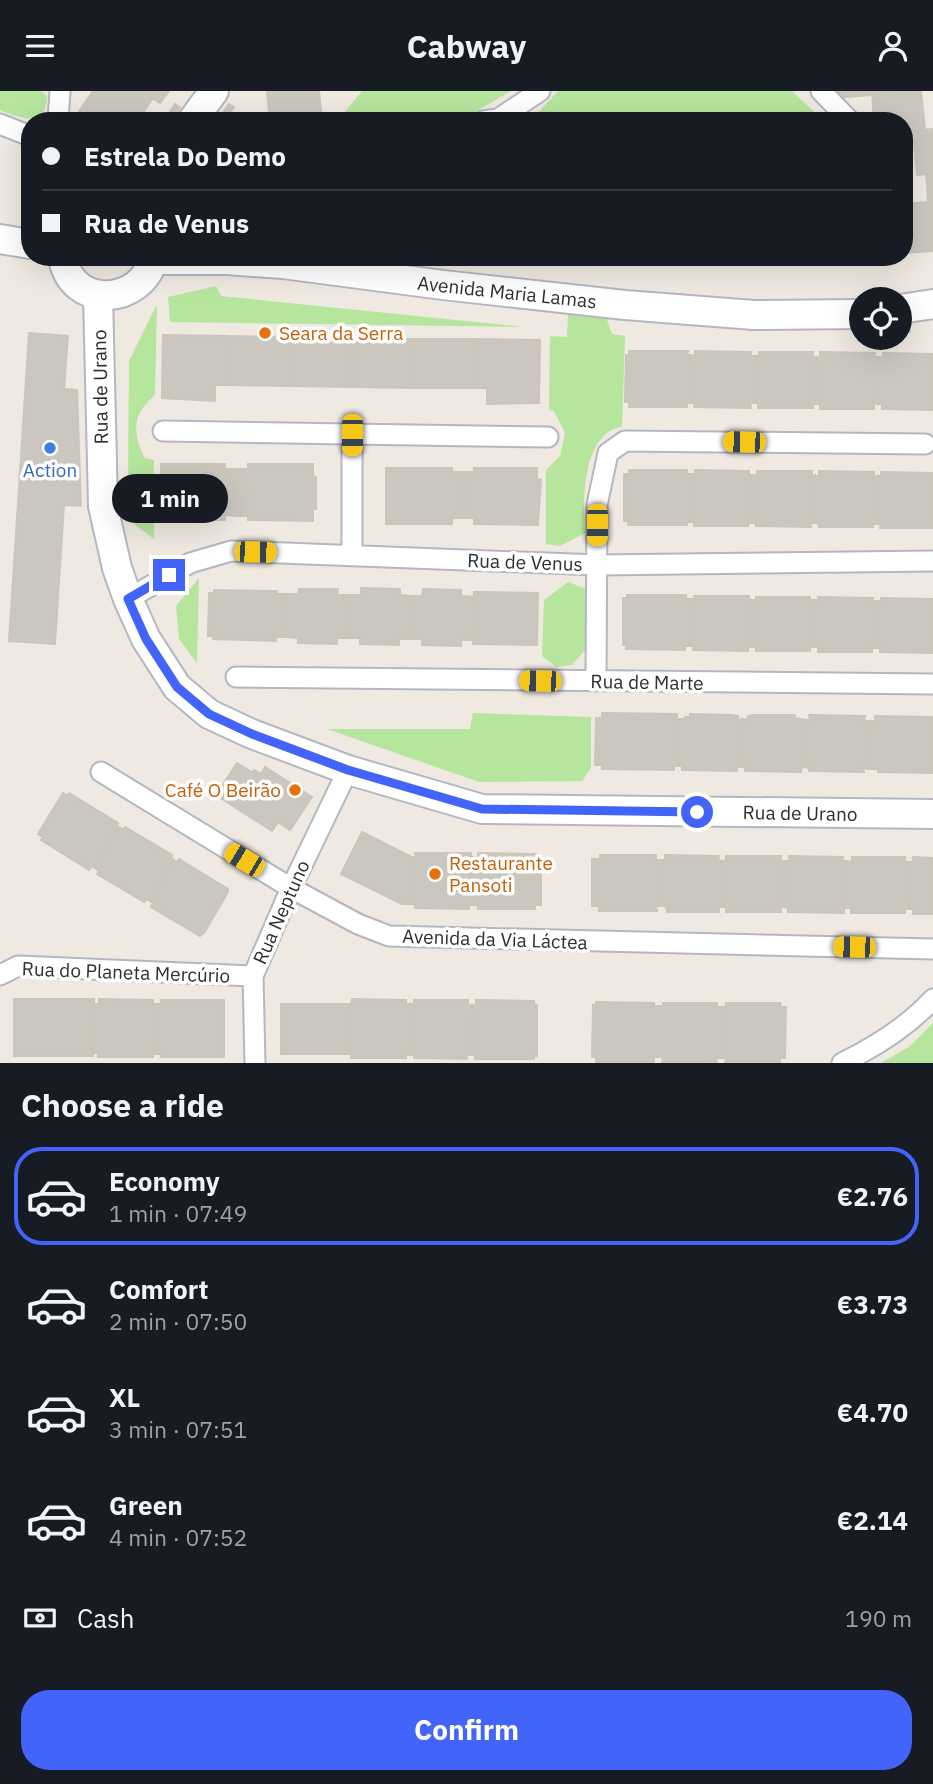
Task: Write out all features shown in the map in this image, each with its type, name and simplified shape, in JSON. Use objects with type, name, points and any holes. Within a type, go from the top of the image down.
[{"type":"street","points":[[59,112],[60,91]]},
{"type":"street","points":[[199,112],[215,91]]},
{"type":"street","points":[[506,112],[540,91]]},
{"type":"street","points":[[821,91],[841,112]]},
{"type":"street","points":[[0,124],[21,132]]},
{"type":"street","points":[[0,239],[21,242]]},
{"type":"street","points":[[66,266],[71,278],[85,290],[98,295],[113,296],[139,285],[149,274],[152,266]]},
{"type":"street","name":"Avenida Maria Lamas","points":[[298,266],[443,285],[728,313],[849,314]]},
{"type":"street","name":"Rua de Urano","points":[[98,295],[103,506],[117,568],[146,639],[177,687],[209,714],[252,734],[348,770],[482,809],[933,814]]},
{"type":"street","points":[[912,307],[933,304]]},
{"type":"street","points":[[163,431],[548,437]]},
{"type":"street","points":[[352,435],[352,554]]},
{"type":"street","points":[[596,681],[597,505],[608,453],[625,441],[925,444]]},
{"type":"street","name":"Rua de Venus","points":[[128,599],[190,563],[231,551],[597,565],[933,561]]},
{"type":"street","name":"Rua de Marte","points":[[236,677],[932,684]]},
{"type":"street","name":"Rua Neptuno","points":[[255,1063],[253,976],[290,887],[348,770]]},
{"type":"street","name":"Avenida da Via Láctea","points":[[101,772],[290,887],[358,924],[389,936],[933,949]]},
{"type":"street","name":"Rua do Planeta Mercúrio","points":[[0,975],[18,966],[253,976]]},
{"type":"street","points":[[842,1063],[870,1049],[924,1009],[933,999]]},
{"type":"green space","points":[[0,91],[41,91],[47,96],[43,112],[21,112],[21,118],[0,110]]},
{"type":"green space","points":[[362,91],[511,91],[475,112],[345,112]]},
{"type":"green space","points":[[558,91],[792,91],[814,112],[538,112]]},
{"type":"green space","points":[[216,286],[221,296],[524,327],[170,322],[168,297]]},
{"type":"green space","points":[[157,304],[155,395],[142,409],[136,424],[138,440],[145,458],[154,460],[154,539],[135,525],[128,491],[129,361]]},
{"type":"green space","points":[[568,314],[606,317],[612,334],[625,336],[622,426],[607,433],[593,453],[584,494],[585,533],[560,546],[546,544],[546,470],[560,456],[565,433],[554,411],[549,410],[550,336],[567,337]]},
{"type":"green space","points":[[199,578],[197,663],[179,639],[176,606]]},
{"type":"green space","points":[[568,582],[586,589],[585,650],[572,665],[556,667],[542,656],[544,600]]},
{"type":"green space","points":[[473,713],[591,717],[591,768],[582,781],[479,782],[327,729],[470,729]]},
{"type":"green space","points":[[933,1023],[933,1063],[881,1063],[909,1047]]},
{"type":"building","points":[[93,91],[143,91],[153,98],[143,112],[79,112]]},
{"type":"building","points":[[143,91],[169,91],[160,103]]},
{"type":"building","points":[[267,91],[319,91],[321,112],[269,112]]},
{"type":"building","points":[[833,91],[872,91],[872,95],[833,98]]},
{"type":"building","points":[[872,91],[921,91],[925,130],[913,131],[913,112],[873,112]]},
{"type":"building","points":[[175,104],[180,108],[177,112],[170,112]]},
{"type":"building","points":[[229,104],[234,107],[231,112],[223,112]]},
{"type":"building","points":[[933,129],[933,183],[927,184],[926,174],[917,175],[913,131]]},
{"type":"building","points":[[933,183],[933,251],[913,252],[913,203],[928,202],[927,184]]},
{"type":"building","name":"Action","points":[[29,333],[68,336],[64,389],[77,390],[81,506],[64,505],[55,644],[9,641]]},
{"type":"building","points":[[163,335],[227,336],[226,385],[215,385],[215,401],[162,398]]},
{"type":"building","points":[[227,336],[289,337],[289,386],[226,385]]},
{"type":"building","points":[[289,337],[352,338],[352,387],[289,386]]},
{"type":"building","points":[[352,338],[414,339],[414,388],[352,387]]},
{"type":"building","points":[[414,339],[477,339],[477,388],[414,388]]},
{"type":"building","points":[[477,339],[540,340],[539,403],[487,404],[487,388],[477,388]]},
{"type":"building","points":[[629,351],[688,351],[687,355],[691,355],[691,403],[687,403],[687,407],[629,407],[629,402],[625,402],[626,355],[629,355]]},
{"type":"building","points":[[695,351],[751,352],[751,356],[754,356],[754,403],[750,403],[751,408],[694,407],[695,403],[691,403],[691,355],[695,356]]},
{"type":"building","points":[[759,352],[813,352],[813,357],[816,357],[816,404],[813,404],[813,408],[758,408],[758,403],[754,403],[754,356],[759,356]]},
{"type":"building","points":[[820,352],[875,353],[875,357],[878,357],[878,404],[874,404],[874,409],[820,409],[820,404],[816,404],[816,357],[820,357]]},
{"type":"building","points":[[883,353],[933,354],[933,410],[882,409],[882,404],[878,404],[878,357],[883,357]]},
{"type":"building","points":[[161,464],[225,464],[225,469],[236,469],[236,516],[225,515],[225,520],[161,520],[161,508],[157,508],[157,477],[161,476]]},
{"type":"building","points":[[248,464],[313,464],[313,477],[316,477],[316,509],[313,509],[313,521],[248,520],[248,516],[236,516],[236,469],[248,469]]},
{"type":"building","points":[[386,468],[452,468],[452,472],[464,472],[464,518],[452,518],[452,524],[386,524]]},
{"type":"building","points":[[474,468],[537,468],[537,479],[541,480],[538,525],[474,524],[474,518],[464,518],[464,472],[474,472]]},
{"type":"building","points":[[629,470],[687,470],[687,474],[690,474],[690,522],[687,522],[687,525],[628,525],[628,521],[624,521],[624,474],[629,474]]},
{"type":"building","points":[[695,470],[749,471],[749,475],[752,475],[752,523],[748,523],[748,526],[694,526],[694,522],[690,522],[690,474],[695,474]]},
{"type":"building","points":[[757,471],[812,471],[812,476],[815,475],[815,523],[811,523],[811,527],[756,526],[756,523],[752,523],[752,475],[757,475]]},
{"type":"building","points":[[819,471],[874,472],[874,476],[877,476],[877,524],[873,524],[873,527],[819,527],[818,523],[815,523],[815,475],[819,476]]},
{"type":"building","points":[[881,472],[933,473],[933,528],[880,528],[881,524],[877,524],[877,476],[881,476]]},
{"type":"building","points":[[361,588],[400,589],[400,595],[410,596],[410,639],[399,639],[399,645],[360,644],[360,638],[348,638],[349,595],[361,595]]},
{"type":"building","points":[[299,589],[338,589],[337,595],[349,595],[348,638],[337,638],[337,644],[298,643],[298,638],[286,637],[286,594],[298,594]]},
{"type":"building","points":[[423,589],[461,590],[461,596],[474,597],[473,640],[461,640],[461,646],[422,645],[422,639],[410,639],[410,596],[422,596]]},
{"type":"building","points":[[214,590],[277,591],[276,594],[286,594],[286,637],[276,637],[276,641],[213,639],[214,636],[208,636],[209,593],[214,593]]},
{"type":"building","points":[[474,592],[538,593],[537,645],[473,644]]},
{"type":"building","points":[[627,595],[686,595],[686,599],[689,599],[689,646],[685,646],[685,650],[626,649],[627,645],[623,645],[623,598],[627,598]]},
{"type":"building","points":[[694,596],[749,596],[749,599],[753,600],[752,647],[748,647],[748,651],[693,650],[693,646],[689,646],[689,599],[695,599]]},
{"type":"building","points":[[756,597],[810,597],[810,600],[814,600],[814,647],[810,647],[810,651],[756,651],[756,647],[752,647],[753,600],[756,600]]},
{"type":"building","points":[[818,597],[873,598],[872,601],[877,601],[877,648],[872,648],[872,652],[818,652],[818,647],[814,647],[814,600],[819,600]]},
{"type":"building","points":[[881,598],[933,599],[933,653],[880,652],[880,648],[877,648],[877,601],[881,601]]},
{"type":"building","points":[[602,713],[677,714],[678,766],[674,766],[674,770],[602,769],[602,765],[595,765],[596,718],[602,718]]},
{"type":"building","points":[[690,714],[732,715],[738,716],[738,720],[742,719],[742,767],[737,767],[737,771],[682,770],[682,766],[678,766],[679,719],[690,717]]},
{"type":"building","points":[[795,715],[795,718],[806,720],[805,767],[801,768],[801,772],[745,771],[745,767],[742,767],[742,719],[747,720],[748,716]]},
{"type":"building","points":[[809,715],[865,716],[864,721],[868,721],[868,769],[863,768],[864,772],[809,771],[809,768],[805,767],[806,720],[810,720]]},
{"type":"building","points":[[875,716],[933,717],[933,773],[878,772],[878,769],[868,769],[868,721],[875,721]]},
{"type":"building","points":[[237,763],[253,773],[254,770],[261,774],[265,767],[312,797],[290,830],[278,822],[272,831],[216,795]]},
{"type":"building","points":[[63,793],[67,796],[69,793],[118,823],[116,826],[119,827],[95,868],[92,866],[89,870],[41,840],[43,837],[38,834]]},
{"type":"building","points":[[119,827],[124,830],[125,827],[172,855],[174,860],[150,901],[146,899],[144,902],[97,874],[99,871],[95,868]]},
{"type":"building","points":[[362,832],[412,857],[412,904],[402,904],[341,874]]},
{"type":"building","points":[[415,853],[471,853],[471,857],[474,857],[473,905],[469,905],[469,909],[415,908],[415,904],[412,904],[412,857],[415,857]]},
{"type":"building","points":[[478,853],[536,854],[536,858],[541,858],[541,905],[535,905],[535,909],[478,909],[478,905],[473,905],[474,857],[478,857]]},
{"type":"building","points":[[600,855],[656,855],[656,860],[661,860],[661,906],[656,906],[657,911],[599,911],[599,906],[592,906],[592,859],[600,859]]},
{"type":"building","points":[[665,855],[719,856],[718,860],[722,861],[722,907],[719,907],[719,912],[667,912],[666,906],[661,906],[661,860],[665,860]]},
{"type":"building","points":[[726,856],[781,856],[781,861],[784,861],[784,907],[781,907],[781,912],[726,912],[726,907],[722,907],[722,861],[726,860]]},
{"type":"building","points":[[789,856],[843,857],[843,861],[847,861],[847,908],[844,908],[844,913],[788,912],[788,908],[784,907],[784,861],[789,861]]},
{"type":"building","points":[[852,857],[905,857],[905,862],[910,862],[909,909],[905,909],[905,913],[851,913],[851,908],[847,908],[847,861],[852,862]]},
{"type":"building","points":[[913,857],[933,858],[933,914],[913,914],[913,909],[909,909],[910,862],[913,862]]},
{"type":"building","points":[[179,859],[228,889],[200,936],[151,907],[153,903],[150,901],[174,860],[177,862]]},
{"type":"building","points":[[14,999],[94,999],[93,1056],[14,1056]]},
{"type":"building","points":[[99,999],[153,1000],[153,1004],[158,1004],[157,1054],[153,1054],[153,1057],[98,1057],[98,1053],[94,1053],[94,1004],[99,1004]]},
{"type":"building","points":[[352,999],[406,1000],[406,1004],[410,1004],[409,1055],[406,1055],[406,1058],[351,1058],[351,1054],[347,1054],[348,1004],[351,1004]]},
{"type":"building","points":[[161,1000],[224,1000],[224,1057],[161,1057],[161,1054],[157,1054],[158,1004],[161,1004]]},
{"type":"building","points":[[414,1000],[468,1000],[468,1005],[473,1005],[472,1055],[467,1055],[467,1059],[414,1058],[414,1055],[409,1055],[410,1004],[414,1004]]},
{"type":"building","points":[[476,1000],[534,1001],[534,1005],[537,1005],[537,1056],[534,1055],[534,1059],[475,1059],[475,1055],[472,1055],[473,1005],[476,1005]]},
{"type":"building","points":[[596,1002],[654,1003],[654,1006],[663,1006],[663,1003],[717,1003],[717,1007],[721,1007],[721,1058],[716,1058],[717,1063],[662,1062],[663,1057],[654,1057],[654,1062],[596,1062],[596,1057],[592,1057],[593,1005],[596,1006]]},
{"type":"building","points":[[726,1003],[780,1003],[781,1007],[786,1007],[785,1058],[780,1058],[780,1063],[725,1063],[726,1058],[721,1058],[721,1007],[726,1007]]},
{"type":"building","points":[[281,1004],[348,1004],[347,1054],[281,1054]]},
{"type":"place","name":"Seara da Serra","points":[[265,333]]},
{"type":"place","name":"Action","points":[[50,448]]},
{"type":"place","name":"Café O Beirão","points":[[295,790]]},
{"type":"place","name":"Restaurante Pansoti","points":[[435,874]]},
{"type":"route","points":[[169,575],[128,599],[146,639],[177,687],[209,714],[252,734],[348,770],[482,809],[697,812]]}]
